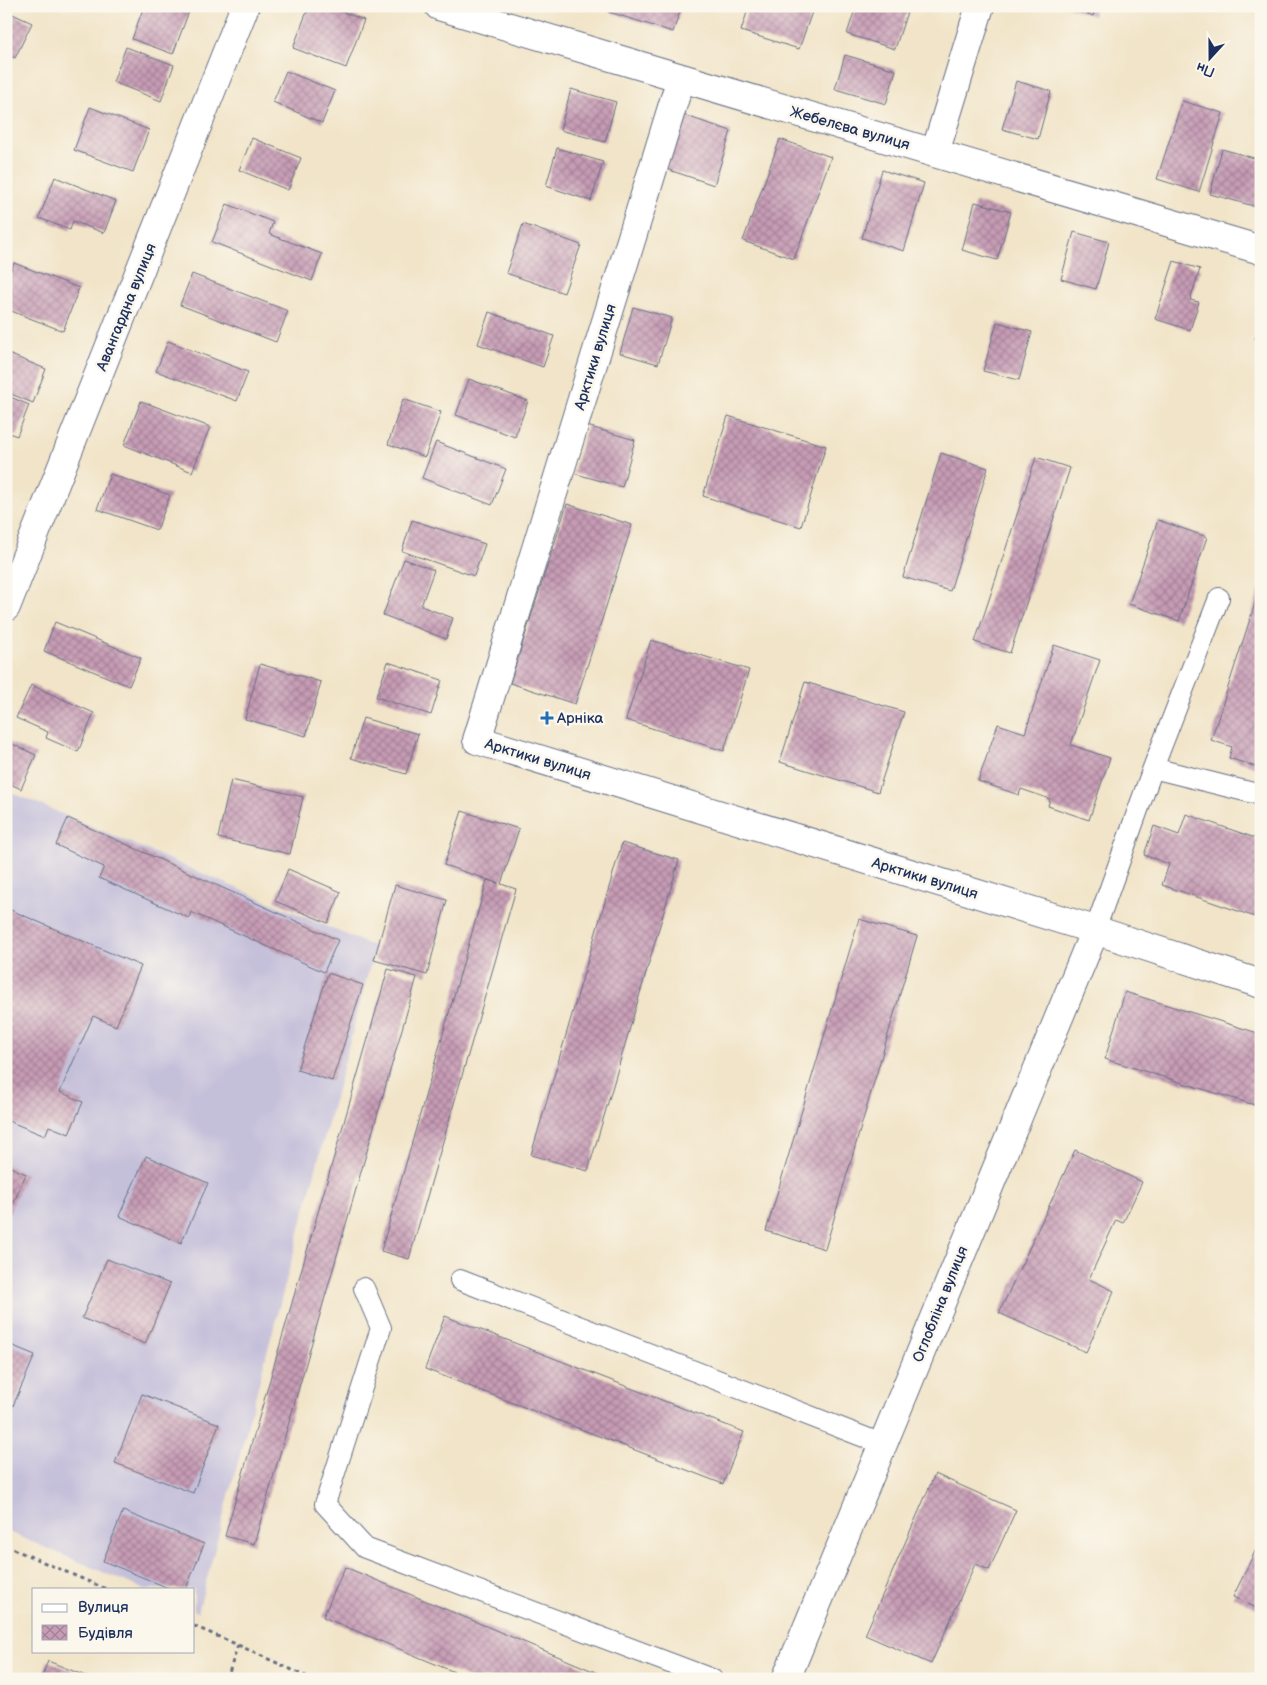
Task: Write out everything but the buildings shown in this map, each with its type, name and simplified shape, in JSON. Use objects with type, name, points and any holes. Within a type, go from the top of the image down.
[{"type":"street","name":"Авангардна вулиця","points":[[6,607],[245,6]]},
{"type":"street","name":"Жебелєва вулиця","points":[[439,6],[1261,250]]},
{"type":"street","points":[[935,153],[980,6]]},
{"type":"street","name":"Арктики вулиця","points":[[681,78],[477,740],[1095,930],[1261,984]]},
{"type":"street","name":"Оглобліна вулиця","points":[[786,1679],[1095,930]]},
{"type":"lane","points":[[1095,930],[1152,768],[1219,598]]},
{"type":"lane","points":[[1152,768],[1261,795]]},
{"type":"lane","points":[[460,1280],[882,1444]]},
{"type":"lane","points":[[364,1288],[381,1328],[325,1504],[365,1548],[712,1679]]},
{"type":"path","points":[[6,1546],[104,1588]]},
{"type":"path","points":[[195,1626],[312,1679]]},
{"type":"path","points":[[227,1679],[238,1645]]},
{"type":"shaded area","points":[[6,790],[375,947],[198,1612],[195,1610],[195,1588],[141,1588],[6,1531]]},
{"type":"place","name":"Арніка","points":[[547,718]]}]
